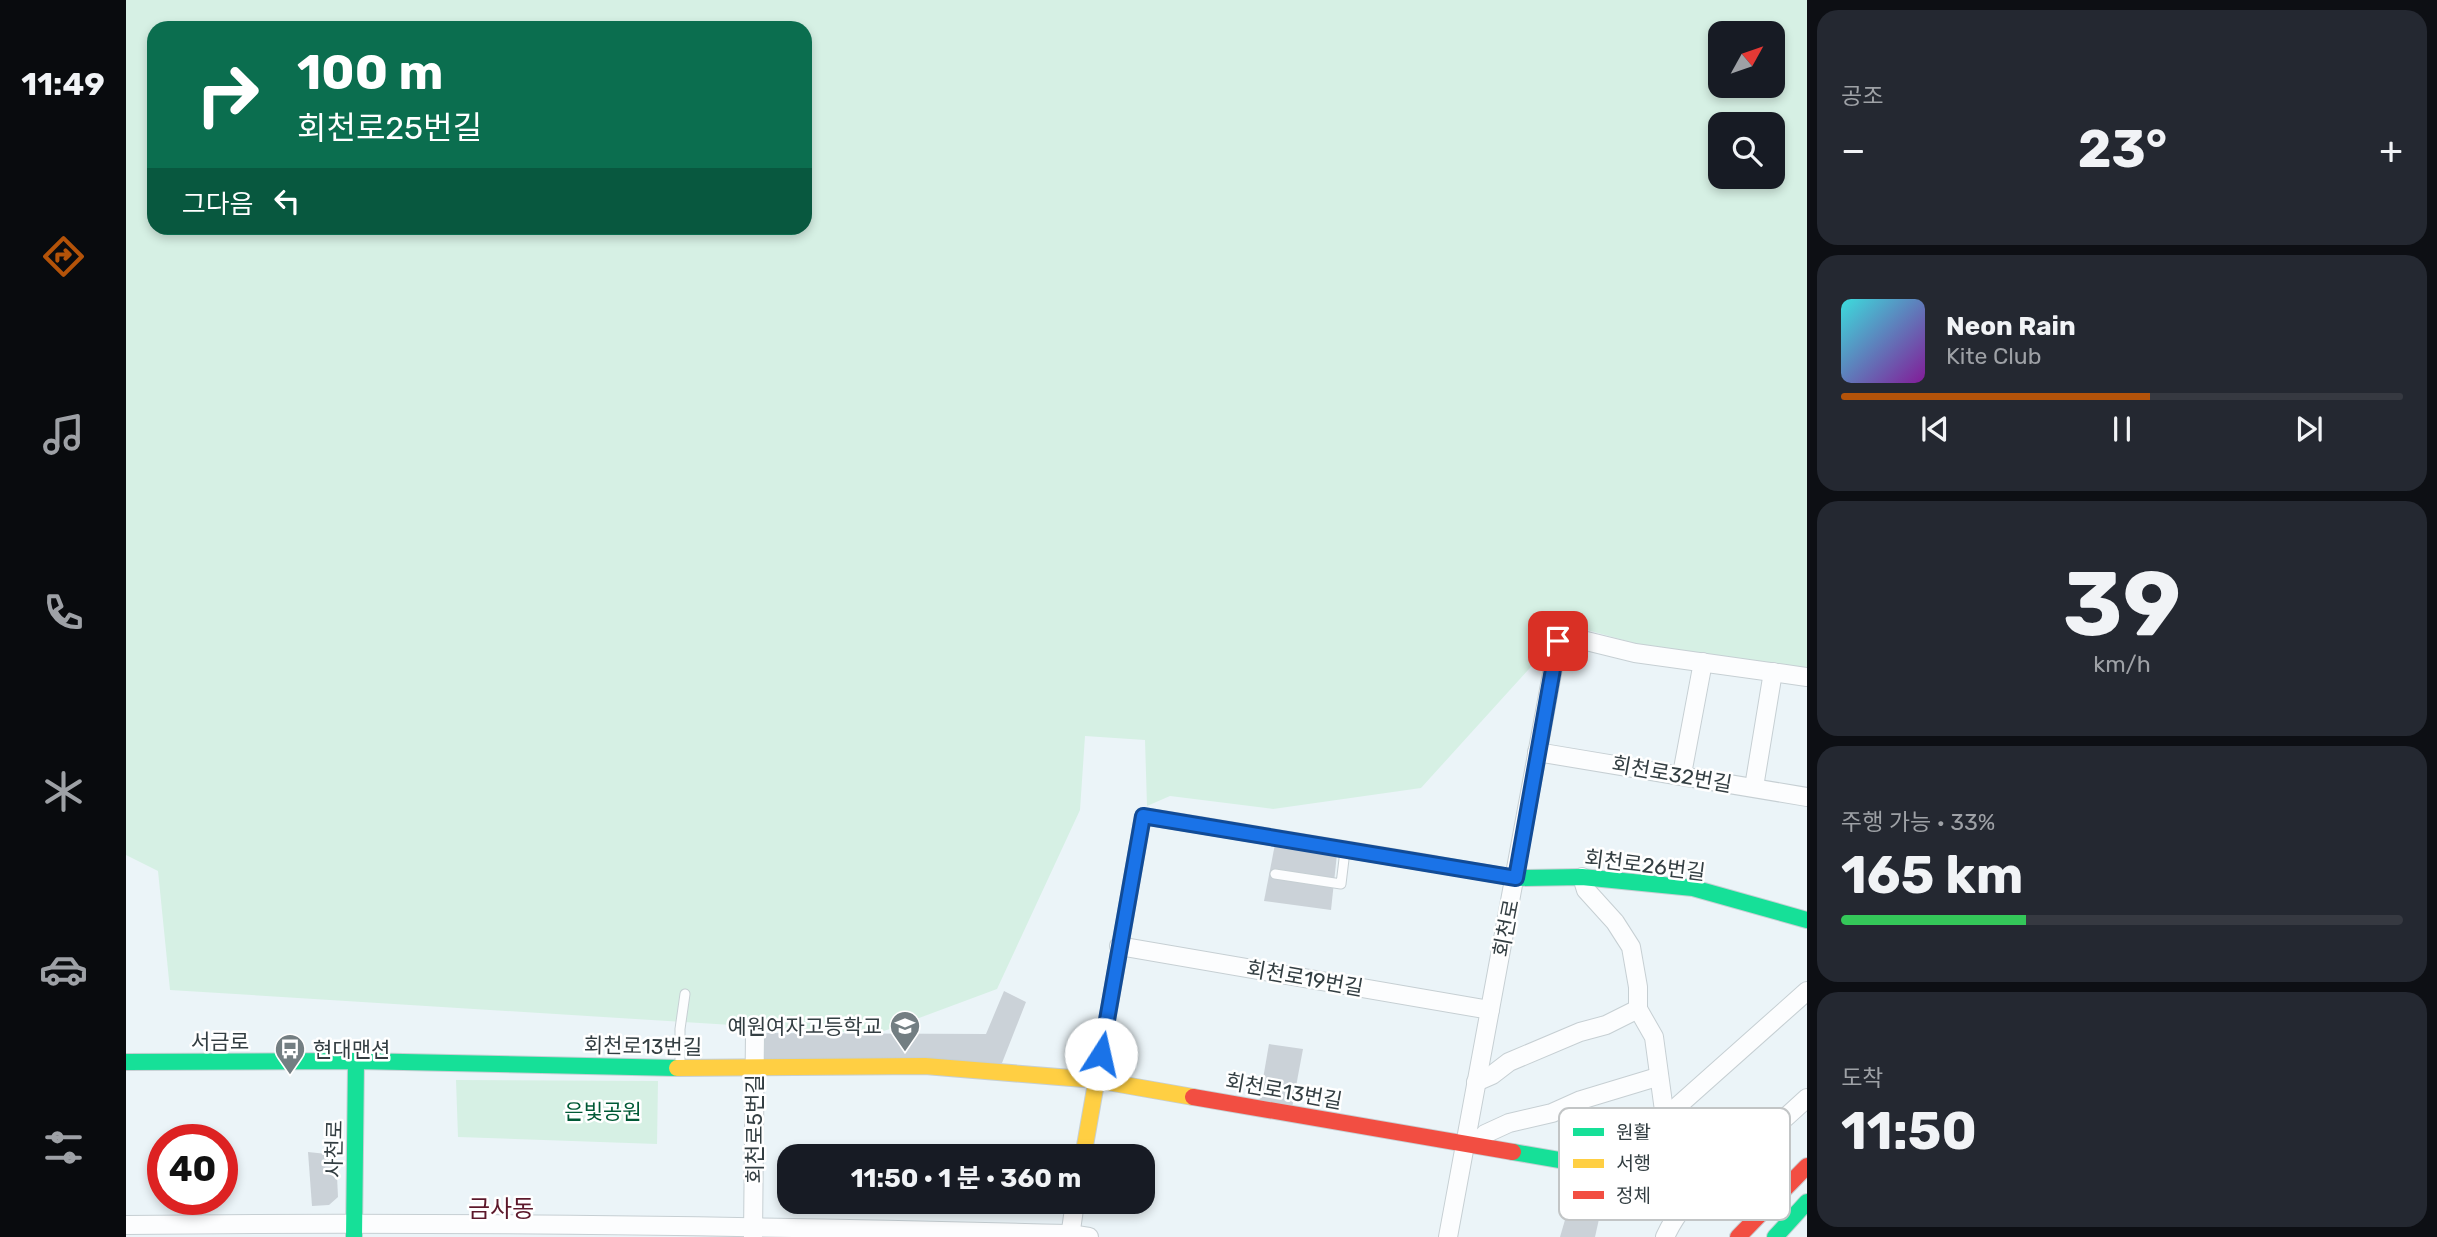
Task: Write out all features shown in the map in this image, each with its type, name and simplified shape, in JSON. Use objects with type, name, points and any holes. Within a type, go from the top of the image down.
[{"type":"main road","name":"회천로26번길","points":[[1119,946],[1143,816],[1516,878],[1583,877],[1693,888],[1807,920]]},
{"type":"main road","points":[[1085,1144],[1119,946]]},
{"type":"main road","name":"회천로13번길","points":[[356,1061],[754,1070],[925,1066],[1096,1080],[1559,1159]]},
{"type":"main road","name":"서금로","points":[[126,1062],[356,1061]]},
{"type":"main road","name":"사천로","points":[[354,1229],[356,1061]]},
{"type":"main road","points":[[1790,1183],[1807,1166]]},
{"type":"main road","points":[[1775,1237],[1807,1202]]},
{"type":"main road","points":[[1738,1237],[1755,1220]]},
{"type":"street","name":"회천로","points":[[1448,1237],[1470,1144],[1476,1082],[1558,641],[1570,637],[1634,653],[1807,677]]},
{"type":"street","points":[[1682,774],[1703,662]]},
{"type":"street","points":[[1754,788],[1773,672]]},
{"type":"street","name":"회천로32번길","points":[[1537,752],[1682,774],[1807,797]]},
{"type":"street","points":[[1583,877],[1586,890],[1631,947],[1638,986],[1638,1009],[1654,1037],[1663,1108]]},
{"type":"street","name":"회천로19번길","points":[[1119,946],[1490,1010]]},
{"type":"street","points":[[1676,1108],[1807,991]]},
{"type":"street","points":[[1476,1082],[1492,1075],[1509,1062],[1580,1032],[1606,1025],[1638,1009]]},
{"type":"street","name":"회천로5번길","points":[[753,1231],[755,1032]]},
{"type":"street","points":[[1563,1108],[1657,1077]]},
{"type":"street","points":[[1790,1113],[1807,1098]]},
{"type":"street","points":[[1470,1144],[1509,1123],[1559,1110]]},
{"type":"street","points":[[1070,1235],[1074,1214]]},
{"type":"street","points":[[1665,1237],[1673,1220]]},
{"type":"street","points":[[126,1224],[1088,1237]]},
{"type":"lane","points":[[1275,873],[1341,884],[1345,850]]},
{"type":"lane","points":[[680,1068],[680,1029],[685,994]]},
{"type":"green space","points":[[126,0],[1807,0],[1807,668],[1703,662],[1569,625],[1421,788],[1273,809],[1170,796],[1147,806],[1145,740],[1085,736],[1080,810],[997,989],[876,1034],[170,990],[158,871],[126,855]]},
{"type":"green space","name":"은빛공원","points":[[456,1080],[658,1081],[657,1144],[458,1137]]},
{"type":"building","points":[[1275,844],[1337,854],[1331,910],[1264,901]]},
{"type":"building","name":"예원여자고등학교","points":[[1004,991],[1026,1002],[1002,1063],[764,1061],[765,1033],[986,1034]]},
{"type":"building","points":[[1269,1044],[1303,1049],[1292,1108],[1259,1102]]},
{"type":"building","points":[[308,1152],[336,1155],[338,1197],[329,1205],[312,1206]]},
{"type":"building","points":[[1565,1220],[1599,1220],[1595,1237],[1560,1237]]},
{"type":"traffic: fast","points":[[1434,864],[1516,878],[1582,877],[1693,888],[1807,920]]},
{"type":"traffic: fast","points":[[126,1062],[356,1061],[677,1068]]},
{"type":"traffic: fast","points":[[354,1237],[356,1061]]},
{"type":"traffic: fast","points":[[1513,1152],[1559,1160]]},
{"type":"traffic: fast","points":[[1775,1237],[1807,1202]]},
{"type":"traffic: slow","points":[[1085,1144],[1143,816],[1199,825]]},
{"type":"traffic: slow","points":[[677,1068],[925,1066],[1096,1080],[1193,1097]]},
{"type":"traffic: jam","points":[[1199,825],[1434,864]]},
{"type":"traffic: jam","points":[[1193,1097],[1513,1152]]},
{"type":"traffic: jam","points":[[1790,1183],[1807,1166]]},
{"type":"traffic: jam","points":[[1738,1237],[1755,1220]]},
{"type":"place","name":"예원여자고등학교","points":[[905,1053]]},
{"type":"place","name":"현대맨션","points":[[290,1076]]},
{"type":"district","name":"금사동","points":[[501,1209]]},
{"type":"route","points":[[1101,1054],[1143,816],[1516,878],[1554,650],[1558,641]]}]
